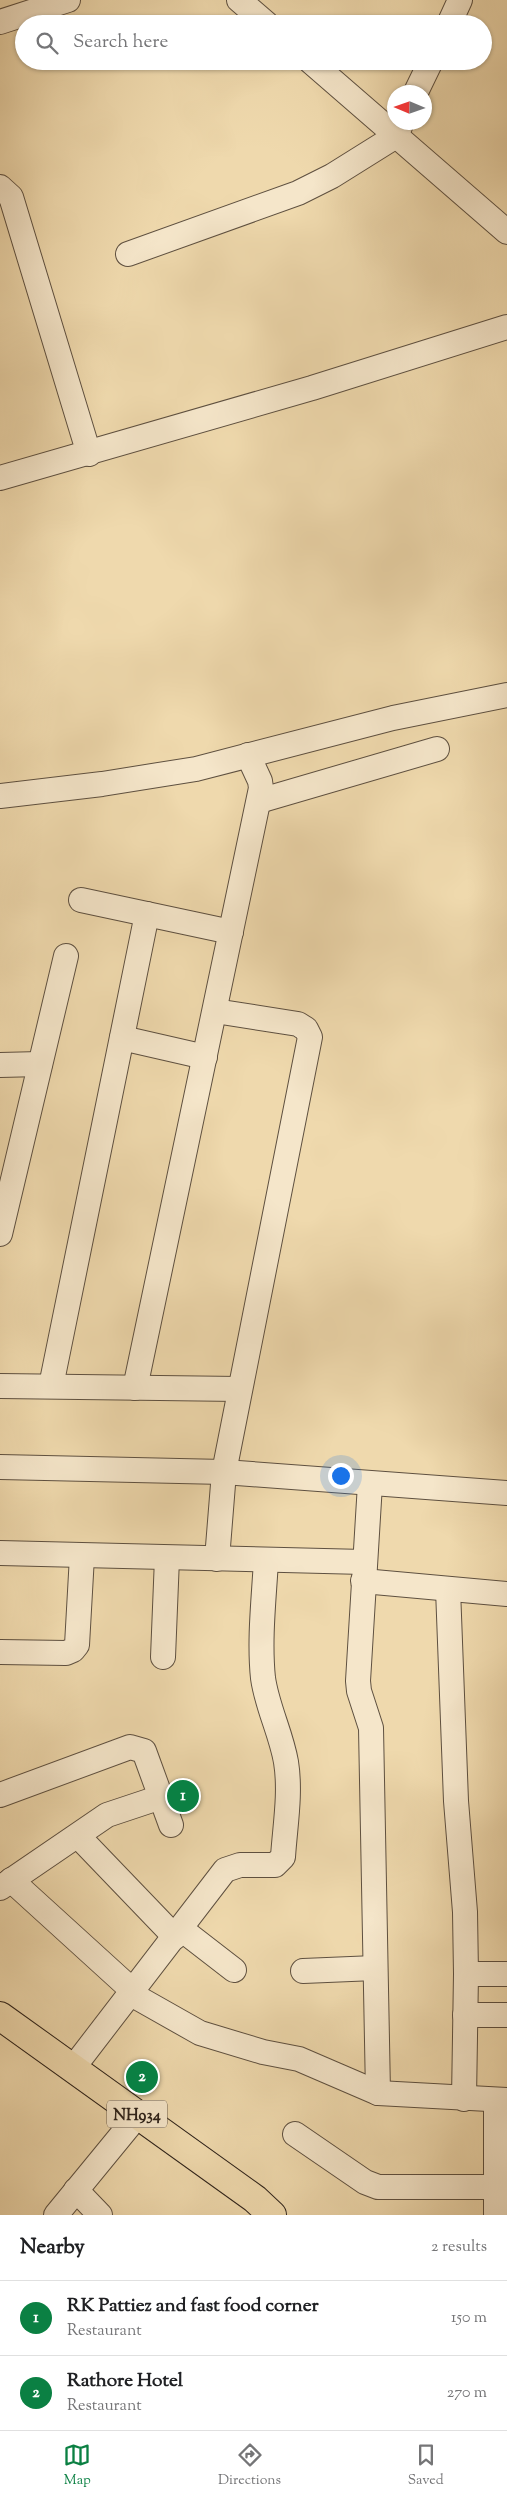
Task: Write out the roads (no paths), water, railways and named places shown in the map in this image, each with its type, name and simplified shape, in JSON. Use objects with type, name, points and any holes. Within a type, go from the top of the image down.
[{"type":"highway","name":"NH934","points":[[0,2016],[255,2199],[272,2215]]},
{"type":"street","points":[[22,15],[68,0]]},
{"type":"street","points":[[239,0],[256,15]]},
{"type":"street","points":[[453,15],[460,0]]},
{"type":"street","points":[[0,22],[15,17]]},
{"type":"street","points":[[322,70],[387,120]]},
{"type":"street","points":[[419,85],[427,70]]},
{"type":"street","points":[[128,254],[298,193],[332,176],[398,130]]},
{"type":"street","points":[[400,130],[507,232]]},
{"type":"street","points":[[0,187],[11,197],[89,454]]},
{"type":"street","points":[[0,478],[89,454],[312,388],[507,327]]},
{"type":"street","points":[[0,796],[196,769],[393,718],[507,695]]},
{"type":"street","points":[[259,801],[437,749]]},
{"type":"street","points":[[136,1388],[259,801],[260,780],[248,755]]},
{"type":"street","points":[[81,900],[231,932]]},
{"type":"street","points":[[51,1386],[147,914]]},
{"type":"street","points":[[0,1234],[7,1178],[40,1064],[66,956]]},
{"type":"street","points":[[215,1011],[298,1024],[306,1029],[310,1037],[224,1472],[217,1559]]},
{"type":"street","points":[[122,1038],[206,1057]]},
{"type":"street","points":[[0,1065],[40,1064]]},
{"type":"street","points":[[0,1386],[239,1390]]},
{"type":"street","points":[[0,1467],[224,1472],[507,1494]]},
{"type":"street","points":[[370,1484],[363,1571],[358,1681],[365,1711],[376,1968],[378,2093]]},
{"type":"street","points":[[0,1554],[266,1560],[363,1571],[448,1589],[507,1594]]},
{"type":"street","points":[[0,1652],[66,1653],[73,1650],[76,1645],[82,1556]]},
{"type":"street","points":[[163,1657],[166,1558]]},
{"type":"street","points":[[73,2068],[225,1870],[240,1865],[275,1865],[283,1857],[287,1770],[281,1738],[266,1693],[262,1657],[266,1560]]},
{"type":"street","points":[[448,1589],[466,1974],[464,2099]]},
{"type":"street","points":[[0,1795],[130,1747],[144,1751],[171,1825]]},
{"type":"street","points":[[161,1797],[107,1815],[6,1884],[132,1992],[200,2033],[263,2052],[299,2059],[378,2093],[501,2100],[502,2187],[496,2215]]},
{"type":"street","points":[[78,1836],[178,1933],[234,1970]]},
{"type":"street","points":[[303,1971],[376,1968]]},
{"type":"street","points":[[466,1974],[507,1974]]},
{"type":"street","points":[[465,2015],[507,2015]]},
{"type":"street","points":[[56,2215],[138,2115]]},
{"type":"street","points":[[295,2134],[365,2182],[378,2187],[502,2187]]},
{"type":"street","points":[[76,2190],[100,2215]]},
{"type":"place","name":"RK Pattiez and fast food corner","points":[[183,1796]]},
{"type":"place","name":"Rathore Hotel","points":[[142,2077]]}]
